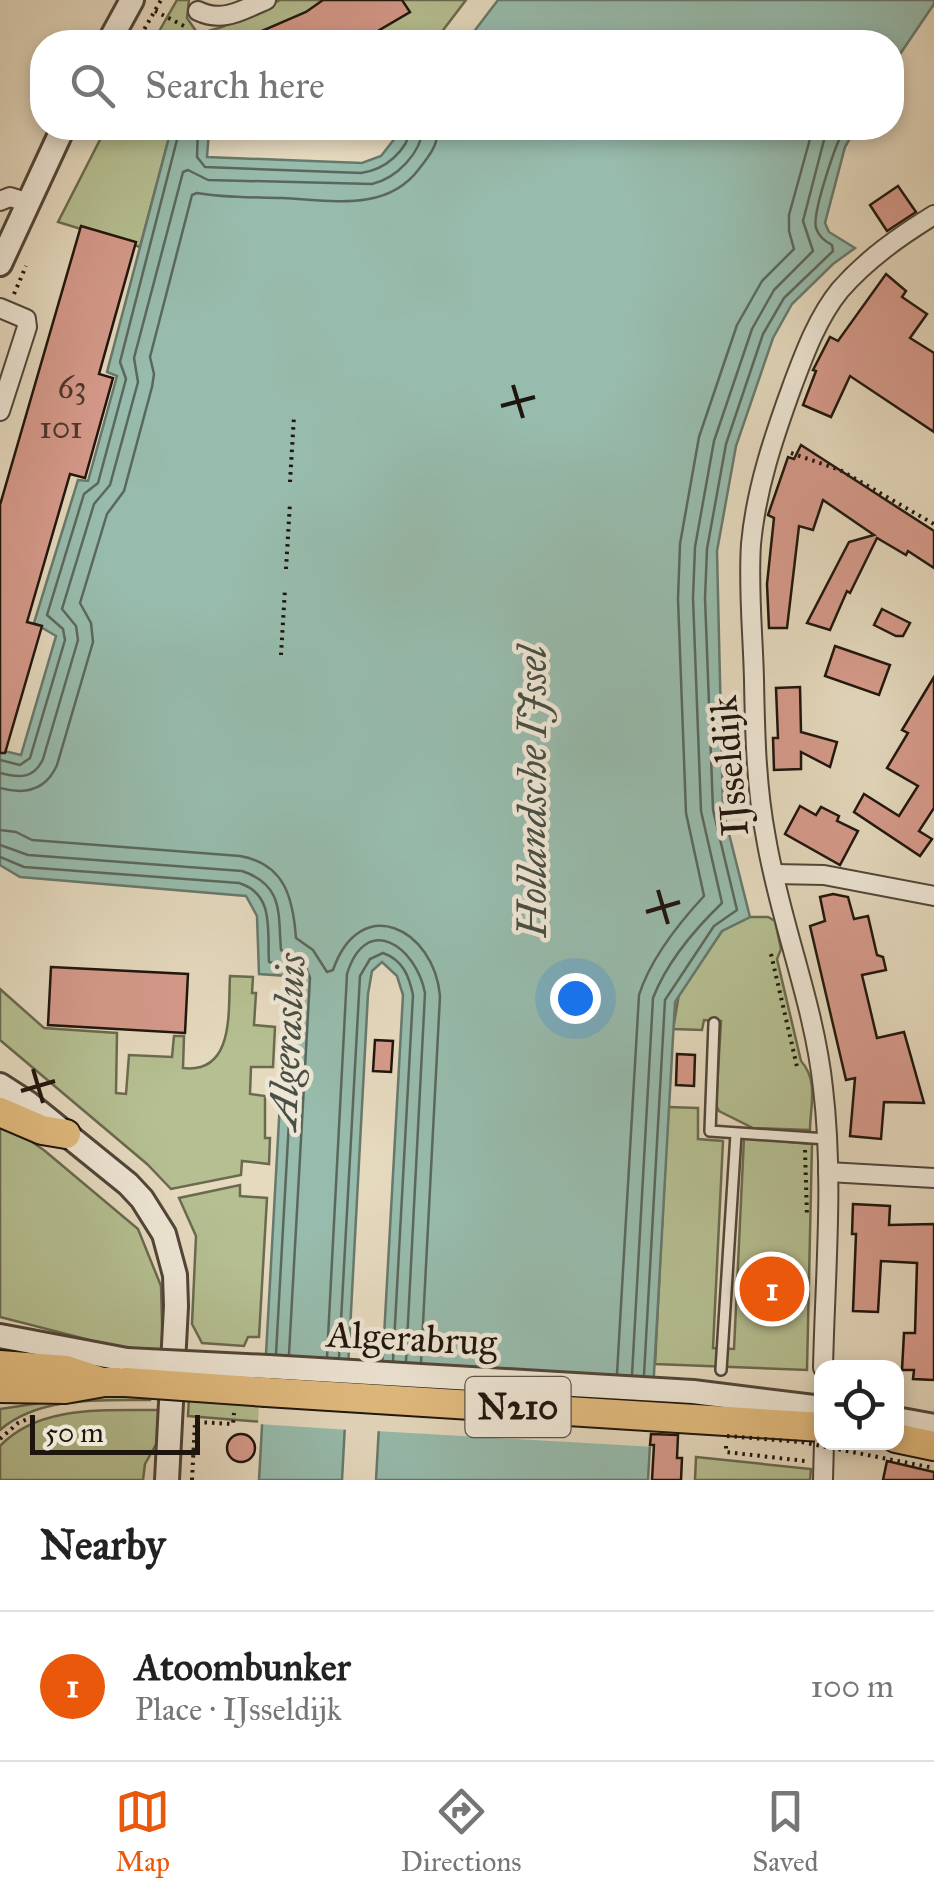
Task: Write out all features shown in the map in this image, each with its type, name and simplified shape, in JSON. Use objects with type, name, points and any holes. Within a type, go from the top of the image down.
[{"type":"main road","points":[[0,1112],[42,1130],[66,1134]]},
{"type":"main road","name":"N210","points":[[4,1386],[65,1389],[119,1375]]},
{"type":"main road","name":"Algerabrug","points":[[119,1375],[692,1404]]},
{"type":"main road","name":"N210","points":[[692,1404],[814,1426]]},
{"type":"main road","points":[[904,1440],[934,1446]]},
{"type":"street","points":[[115,30],[132,0]]},
{"type":"street","points":[[198,11],[210,17],[232,16],[266,0]]},
{"type":"street","points":[[0,264],[57,140]]},
{"type":"street","points":[[0,201],[10,197],[26,202]]},
{"type":"street","name":"IJsseldijk","points":[[823,1360],[828,1172],[823,1087],[814,1030],[766,842],[755,726],[751,546],[760,484],[781,416],[821,319],[839,291],[867,263],[897,237],[934,215]]},
{"type":"street","points":[[0,308],[26,319],[27,327],[0,411]]},
{"type":"street","points":[[775,874],[824,875],[934,896]]},
{"type":"street","points":[[0,1085],[66,1134],[142,1199],[164,1234],[171,1256],[176,1306],[166,1480]]},
{"type":"street","points":[[828,1172],[934,1178]]},
{"type":"street","points":[[0,1336],[119,1375]]},
{"type":"street","points":[[692,1404],[814,1408]]},
{"type":"street","points":[[904,1420],[934,1426]]},
{"type":"lane","points":[[714,1023],[710,1132],[827,1139]]},
{"type":"lane","points":[[721,1370],[736,1134]]},
{"type":"path","points":[[144,30],[161,0]]},
{"type":"path","points":[[290,482],[294,416]]},
{"type":"path","points":[[808,458],[840,470],[934,524]]},
{"type":"path","points":[[286,569],[290,503]]},
{"type":"path","points":[[281,654],[285,589]]},
{"type":"path","points":[[769,945],[800,1079]]},
{"type":"path","points":[[806,1138],[805,1212],[813,1229],[826,1242]]},
{"type":"path","points":[[196,1422],[233,1424],[234,1412]]},
{"type":"path","points":[[727,1436],[801,1442],[934,1468]]},
{"type":"path","points":[[732,1453],[774,1457],[824,1472]]},
{"type":"shaded area","points":[[177,0],[189,0],[187,18],[195,30],[160,30]]},
{"type":"shaded area","points":[[280,0],[466,0],[443,30],[212,30]]},
{"type":"shaded area","points":[[100,140],[168,140],[140,247],[58,222]]},
{"type":"shaded area","points":[[750,917],[775,921],[781,949],[777,959],[801,1061],[812,1086],[810,1130],[753,1128],[719,1111],[716,1106],[721,1021],[704,1020],[702,1030],[673,1029],[679,994],[722,931]]},
{"type":"shaded area","points":[[230,976],[253,977],[254,1025],[275,1027],[273,1067],[251,1067],[250,1094],[265,1096],[269,1164],[242,1161],[241,1175],[171,1189],[147,1164],[0,1040],[0,989],[44,1028],[117,1033],[116,1093],[126,1094],[129,1055],[172,1057],[174,1036],[184,1036],[183,1068],[200,1067],[212,1061],[225,1037]]},
{"type":"shaded area","points":[[668,1107],[698,1108],[698,1139],[723,1141],[713,1348],[734,1349],[744,1138],[812,1144],[807,1370],[655,1364]]},
{"type":"shaded area","points":[[0,1119],[45,1151],[138,1229],[161,1286],[163,1359],[0,1317]]},
{"type":"shaded area","points":[[240,1185],[240,1196],[267,1198],[259,1337],[248,1337],[244,1346],[202,1343],[192,1324],[196,1236],[179,1198]]},
{"type":"shaded area","points":[[191,1357],[266,1358],[263,1422],[188,1416]]},
{"type":"shaded area","points":[[150,1396],[150,1400],[52,1406],[33,1411],[0,1430],[0,1409],[80,1397]]},
{"type":"shaded area","points":[[160,1410],[158,1441],[145,1464],[143,1480],[0,1480],[0,1446],[34,1423],[75,1413]]},
{"type":"shaded area","points":[[696,1457],[811,1469],[810,1480],[695,1480]]},
{"type":"water","points":[[498,0],[934,0],[904,48],[904,30],[475,30]]},
{"type":"water","points":[[168,140],[208,140],[207,157],[362,163],[381,156],[394,140],[849,140],[825,223],[829,232],[855,248],[792,304],[773,338],[736,446],[717,551],[723,810],[750,917],[722,931],[675,1002],[648,1480],[376,1480],[403,995],[397,976],[382,962],[372,971],[368,994],[342,1480],[259,1480],[287,976],[259,974],[257,916],[246,896],[20,877],[0,865],[0,750],[21,755],[56,636],[34,623],[78,480],[88,481],[117,376],[107,372]]},
{"type":"pier","points":[[261,1357],[354,1362],[350,1430],[258,1424]]},
{"type":"pier","points":[[378,1363],[659,1379],[655,1447],[375,1431]]},
{"type":"building","points":[[323,0],[402,0],[410,12],[379,30],[264,30]]},
{"type":"building","points":[[898,186],[916,212],[887,231],[870,205]]},
{"type":"building","points":[[81,226],[136,242],[99,374],[113,378],[85,478],[70,474],[27,622],[42,626],[5,753],[0,753],[0,505]]},
{"type":"building","points":[[886,274],[906,291],[902,297],[927,314],[910,338],[934,353],[934,432],[850,376],[831,417],[803,405],[816,371],[813,370],[830,337],[838,341]]},
{"type":"building","points":[[801,445],[934,531],[934,568],[877,538],[830,630],[807,623],[849,542],[874,535],[823,500],[813,530],[799,526],[787,628],[769,628],[767,584],[774,518],[768,515],[788,457],[794,459]]},
{"type":"building","points":[[882,609],[910,623],[903,636],[874,625]]},
{"type":"building","points":[[835,646],[890,665],[879,695],[825,676]]},
{"type":"building","points":[[934,677],[934,808],[919,831],[932,839],[920,856],[854,812],[864,794],[899,816],[918,786],[887,768],[908,733],[902,730]]},
{"type":"building","points":[[800,687],[801,732],[837,742],[830,767],[801,752],[801,769],[774,770],[773,738],[778,738],[776,688]]},
{"type":"building","points":[[800,806],[816,815],[821,807],[839,816],[837,821],[858,831],[840,865],[785,834]]},
{"type":"building","points":[[820,897],[848,897],[854,919],[868,916],[877,955],[883,957],[886,970],[862,975],[877,1038],[904,1032],[924,1103],[884,1102],[881,1139],[850,1136],[855,1078],[846,1080],[810,926],[825,921]]},
{"type":"building","points":[[51,967],[188,974],[185,1033],[48,1025]]},
{"type":"building","points":[[375,1040],[393,1041],[391,1072],[373,1071]]},
{"type":"building","points":[[677,1054],[695,1055],[694,1086],[676,1085]]},
{"type":"building","points":[[853,1204],[890,1206],[889,1225],[934,1224],[934,1380],[913,1379],[914,1370],[904,1370],[903,1360],[904,1333],[915,1333],[917,1263],[881,1261],[878,1312],[853,1311],[856,1234],[852,1234]]},
{"type":"building","points":[[241,1434],[251,1438],[255,1448],[251,1458],[241,1462],[231,1458],[227,1448],[231,1438]]},
{"type":"building","points":[[651,1434],[678,1435],[681,1480],[652,1480]]},
{"type":"building","points":[[887,1461],[934,1472],[934,1480],[883,1480]]},
{"type":"place","name":"Atoombunker","points":[[772,1289]]},
{"type":"water label","name":"Hollandsche IJssel","points":[[532,792]]},
{"type":"water label","name":"Algerasluis","points":[[287,1041]]}]
